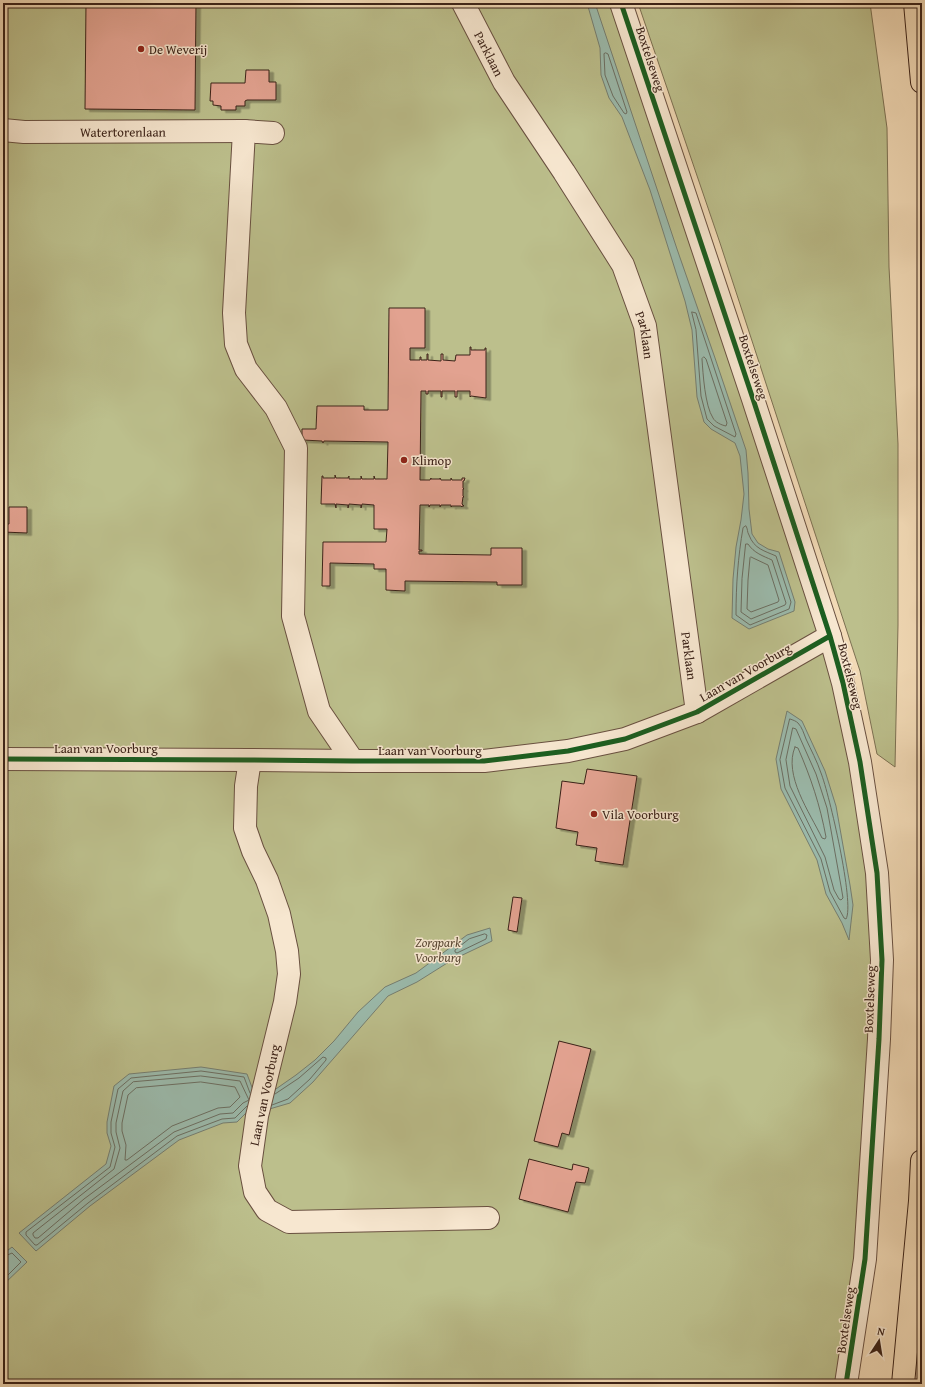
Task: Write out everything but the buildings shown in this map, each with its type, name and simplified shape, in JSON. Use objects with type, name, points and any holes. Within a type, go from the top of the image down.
[{"type":"highway","points":[[915,3],[922,82]]},
{"type":"highway","points":[[904,1384],[920,1201],[922,1161]]},
{"type":"street","name":"Parklaan","points":[[463,3],[504,82],[564,172],[623,265],[645,326],[697,712]]},
{"type":"street","name":"Boxtelseweg","points":[[621,3],[830,636],[843,683],[861,769],[877,873],[882,960],[879,1039],[865,1259],[846,1384]]},
{"type":"street","name":"Watertorenlaan","points":[[3,130],[24,132],[244,131],[273,133]]},
{"type":"street","points":[[244,131],[234,313],[236,344],[246,369],[276,408],[296,448],[293,616],[319,711],[353,761]]},
{"type":"street","name":"Laan van Voorburg","points":[[3,759],[484,761],[568,751],[625,739],[697,712],[830,636]]},
{"type":"street","name":"Laan van Voorburg","points":[[250,760],[246,786],[245,828],[253,851],[267,880],[279,914],[287,951],[289,974],[285,1002],[257,1116],[250,1166],[255,1192],[267,1210],[289,1222],[488,1218]]},
{"type":"green space","name":"Zorgpark Voorburg","points":[[3,3],[621,3],[860,762],[879,1039],[846,1384],[3,1384]]},
{"type":"green space","points":[[638,3],[870,3],[887,128],[889,267],[898,444],[898,625],[895,767],[877,754],[860,671],[720,243]]},
{"type":"water","points":[[587,3],[595,3],[746,450],[749,509],[752,534],[758,543],[768,549],[779,552],[795,602],[794,611],[749,629],[732,618],[736,547],[744,494],[740,456],[735,443],[711,429],[704,422],[697,397],[692,330],[685,301],[650,190],[622,117],[609,98],[601,75],[600,48]]},
{"type":"water","points":[[787,711],[802,721],[825,771],[836,806],[853,905],[849,940],[842,923],[826,894],[817,860],[781,789],[776,759]]},
{"type":"water","points":[[490,928],[492,941],[452,960],[417,982],[388,996],[313,1082],[290,1103],[266,1110],[249,1110],[237,1122],[223,1123],[179,1140],[90,1206],[36,1251],[19,1233],[106,1164],[111,1146],[107,1133],[107,1122],[114,1086],[129,1074],[201,1067],[247,1074],[253,1090],[273,1091],[315,1060],[334,1041],[358,1012],[385,987],[416,973],[467,935]]},
{"type":"water","points":[[12,1247],[27,1262],[3,1285],[3,1254]]},
{"type":"cycle path","points":[[621,3],[830,636],[843,683],[860,762],[877,873],[882,960],[879,1039],[865,1259],[846,1384]]},
{"type":"cycle path","points":[[3,759],[484,761],[568,751],[625,739],[697,712],[830,636]]},
{"type":"place","name":"De Weverij","points":[[141,49]]},
{"type":"place","name":"Klimop","points":[[404,460]]},
{"type":"place","name":"Vila Voorburg","points":[[594,814]]}]
